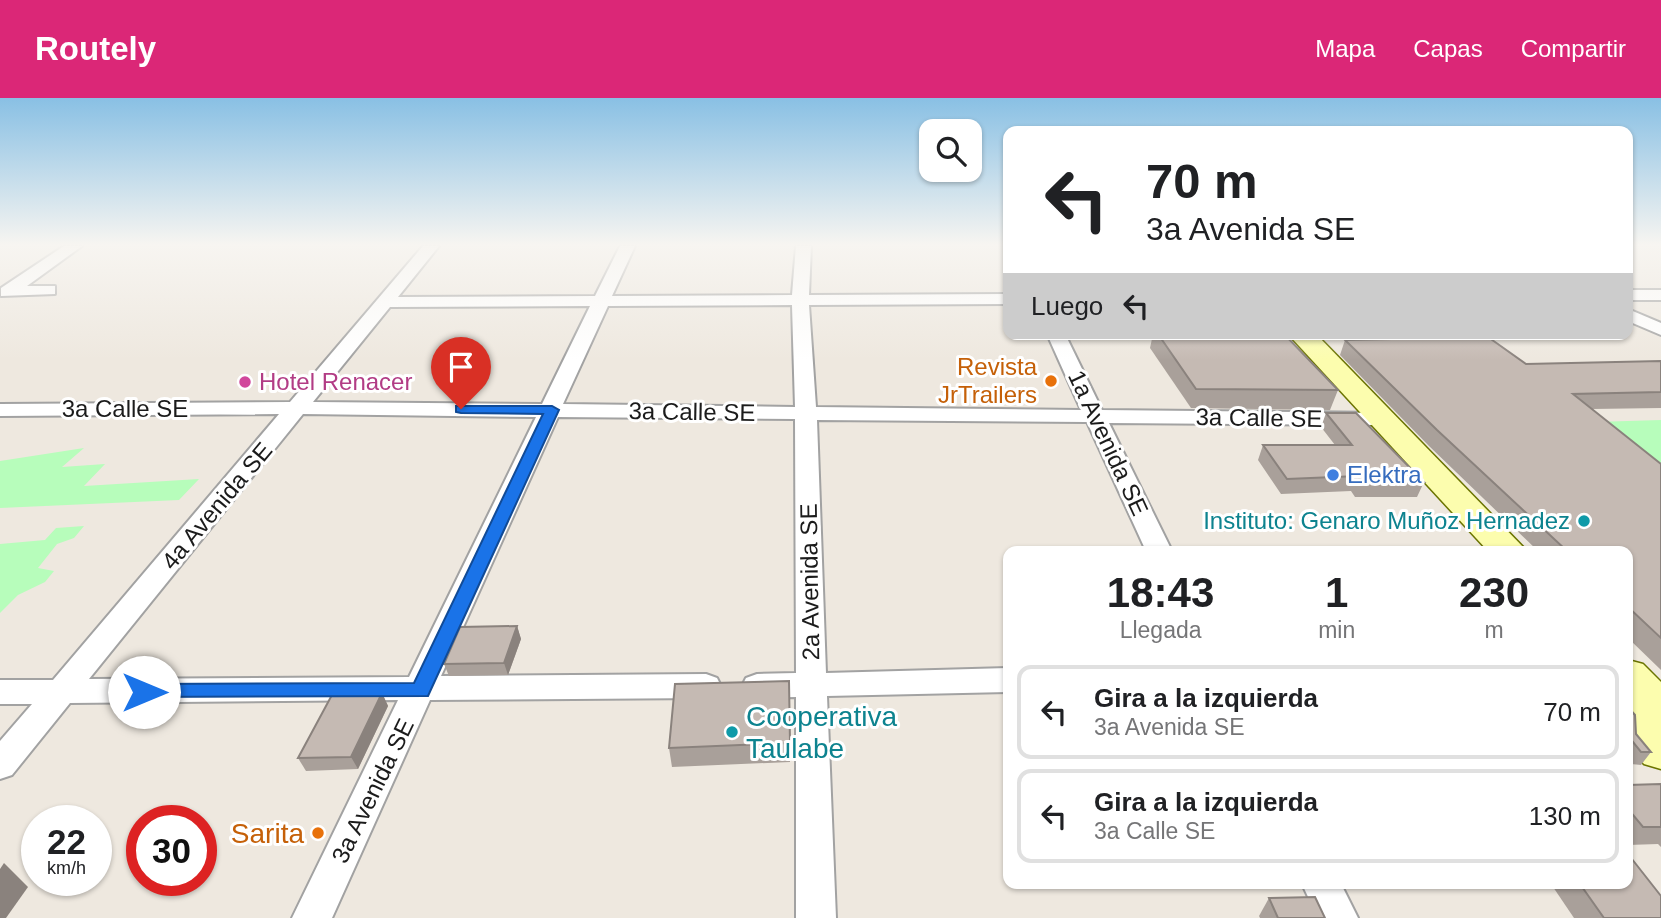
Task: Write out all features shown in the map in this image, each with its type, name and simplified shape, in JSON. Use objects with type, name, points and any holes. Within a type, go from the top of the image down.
[{"type":"main road","points":[[1290,340],[1504,546]]},
{"type":"main road","points":[[1306,340],[1476,546]]},
{"type":"street","name":"4a Avenida SE","points":[[0,765],[400,284]]},
{"type":"street","name":"3a Avenida SE","points":[[312,918],[421,691],[609,284]]},
{"type":"street","name":"2a Avenida SE","points":[[801,284],[816,918]]},
{"type":"street","points":[[4,293],[49,290]]},
{"type":"street","points":[[1633,295],[1661,295]]},
{"type":"street","points":[[385,302],[1003,299]]},
{"type":"street","points":[[1633,316],[1661,330]]},
{"type":"street","name":"1a Avenida SE","points":[[1059,340],[1158,546]]},
{"type":"street","name":"3a Calle SE","points":[[0,410],[299,408],[806,414],[1094,414],[1372,419]]},
{"type":"street","points":[[0,692],[421,691],[1003,680]]},
{"type":"street","points":[[1324,889],[1338,918]]},
{"type":"green space","points":[[1661,420],[1661,475],[1594,422]]},
{"type":"green space","points":[[84,448],[62,467],[105,464],[84,486],[199,479],[179,500],[0,508],[0,461]]},
{"type":"green space","points":[[84,526],[74,538],[57,544],[38,568],[54,571],[45,582],[18,595],[0,613],[0,544],[45,540],[56,528]]},
{"type":"building","points":[[1162,340],[1290,340],[1338,390],[1196,389]]},
{"type":"building","name":"Instituto: Genaro Muñoz Hernadez","points":[[1345,340],[1492,340],[1526,364],[1661,361],[1661,392],[1573,394],[1661,464],[1661,638],[1633,612],[1633,546],[1562,546]]},
{"type":"building","points":[[1326,413],[1356,413],[1424,482],[1361,482],[1358,476],[1287,479],[1263,445],[1352,445]]},
{"type":"building","points":[[517,626],[504,663],[444,664],[460,627]]},
{"type":"building","name":"Cooperativa Taulabe","points":[[789,681],[790,743],[669,748],[675,684]]},
{"type":"building","points":[[333,693],[382,693],[351,757],[298,758]]},
{"type":"building","points":[[1633,713],[1636,734],[1651,752],[1641,752],[1633,742]]},
{"type":"building","points":[[1661,784],[1661,827],[1643,827],[1633,815],[1633,785]]},
{"type":"building","points":[[1633,860],[1661,896],[1661,918],[1604,918],[1584,889],[1633,889]]},
{"type":"building","points":[[1315,897],[1325,918],[1278,918],[1269,898]]},
{"type":"place","name":"Revista JrTrailers","points":[[1051,381]]},
{"type":"place","name":"Hotel Renacer","points":[[245,382]]},
{"type":"place","name":"Elektra","points":[[1333,475]]},
{"type":"place","name":"Instituto: Genaro Muñoz Hernadez","points":[[1584,521]]},
{"type":"place","name":"Cooperativa Taulabe","points":[[732,732]]},
{"type":"place","name":"Sarita","points":[[318,833]]},
{"type":"route","points":[[144,692],[421,691],[552,410],[461,409]]}]
